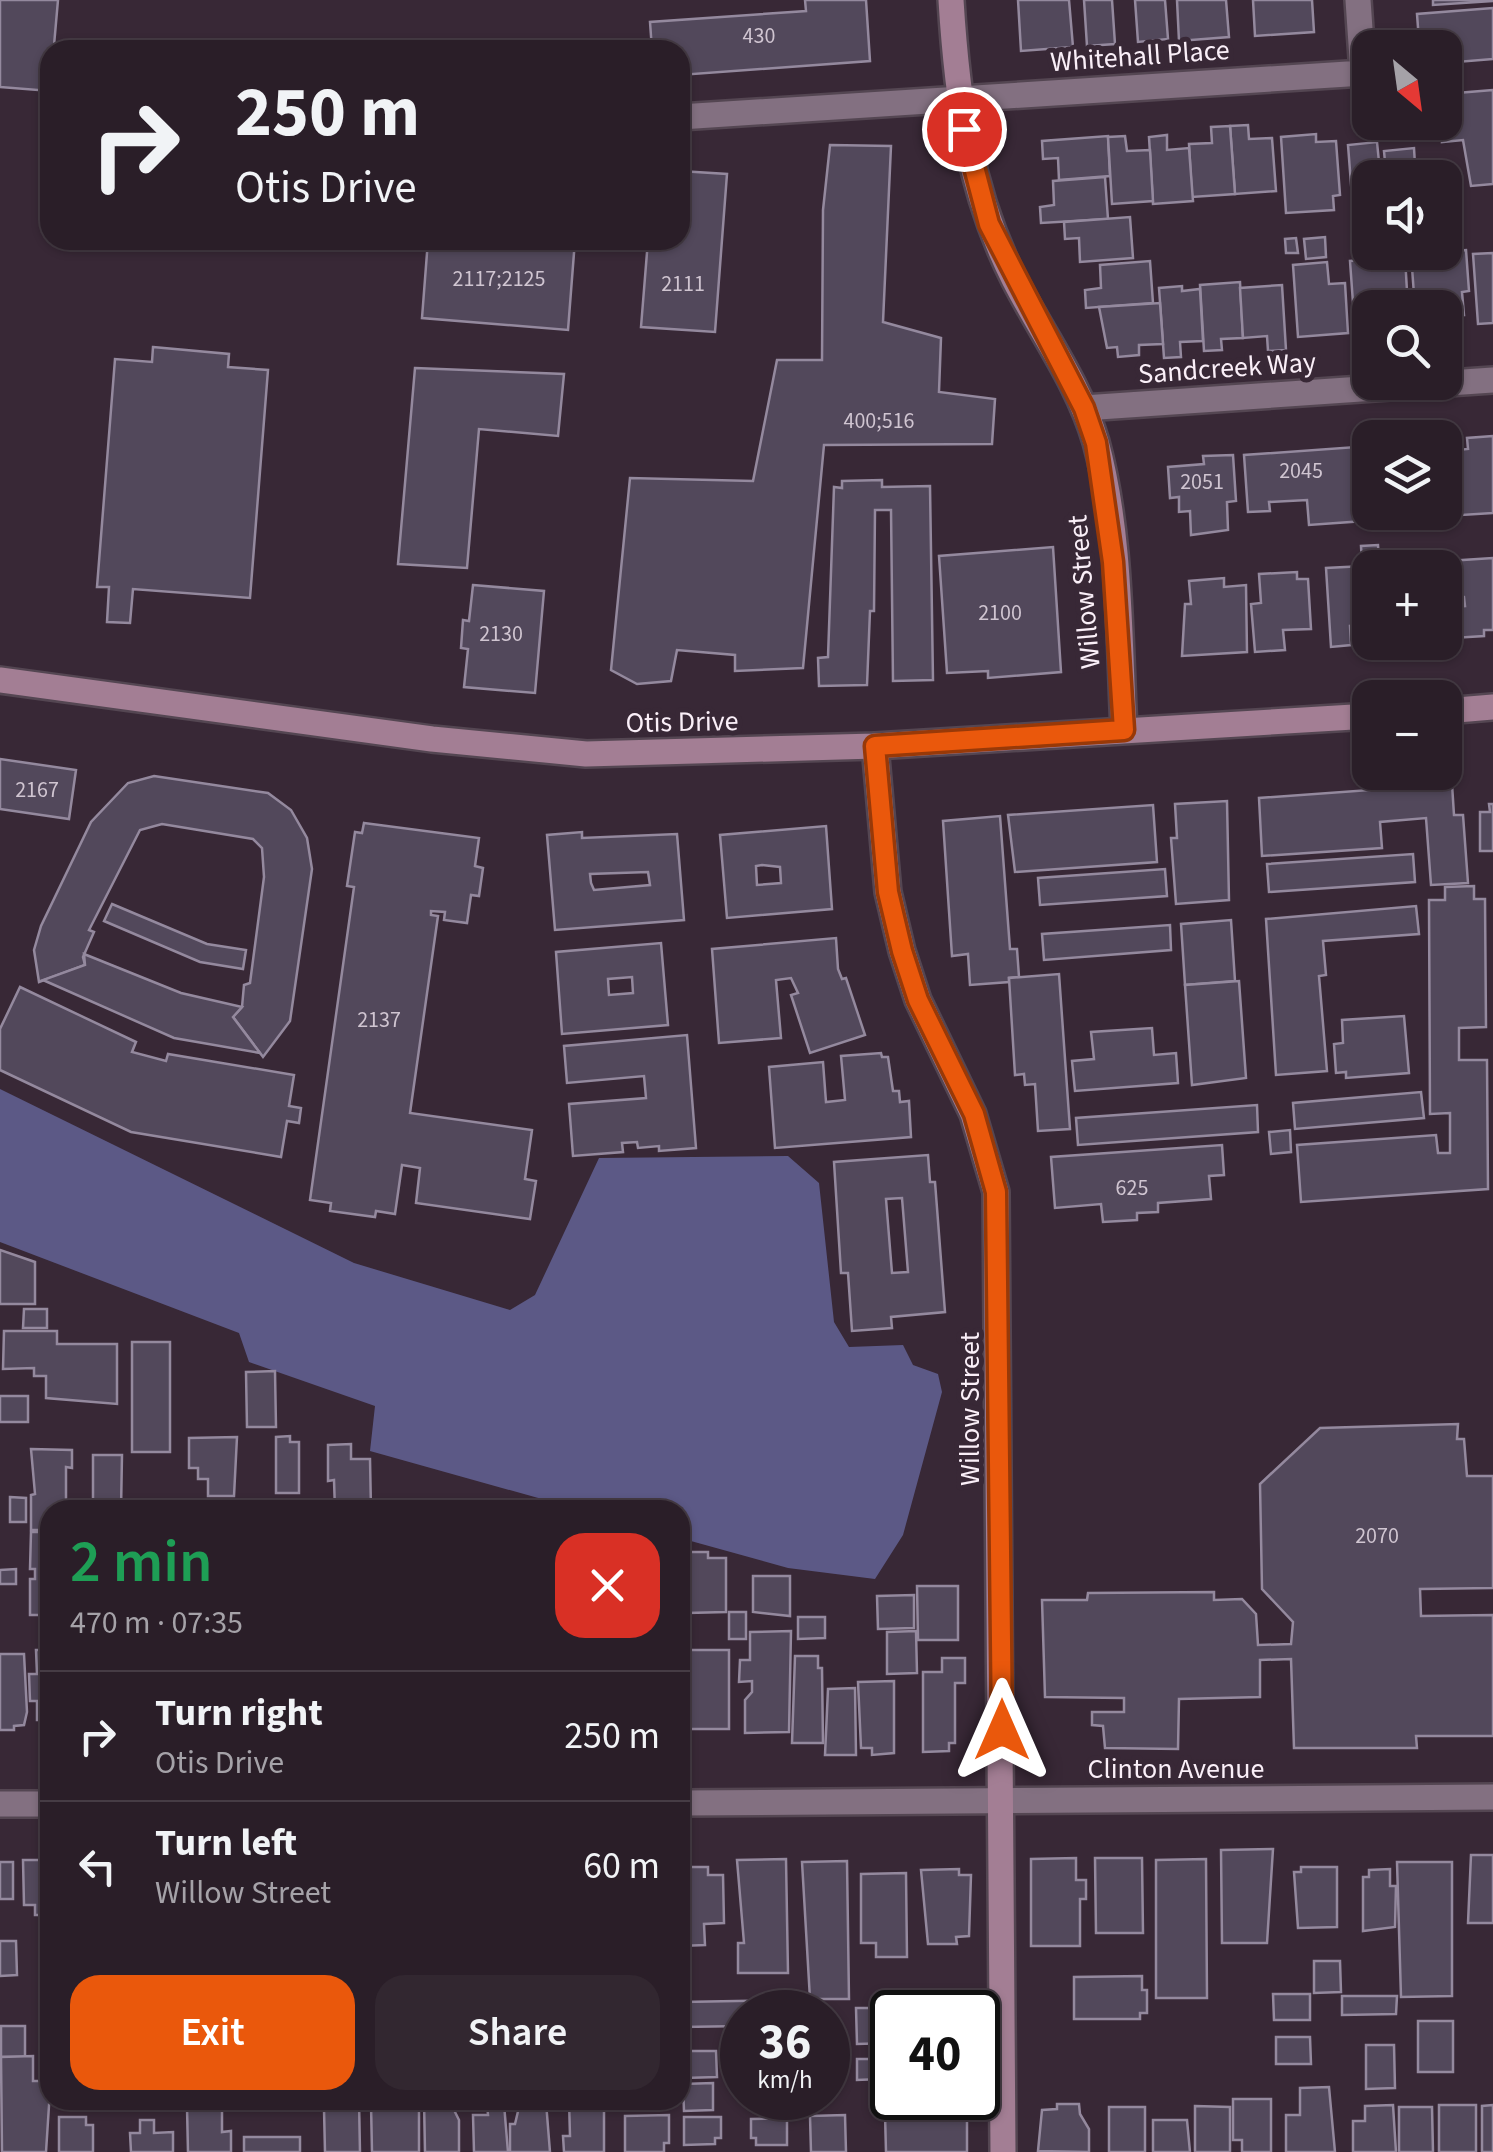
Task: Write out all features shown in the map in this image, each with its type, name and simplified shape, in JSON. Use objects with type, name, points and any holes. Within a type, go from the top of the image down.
[{"type":"street","name":"Willow Street","points":[[950,0],[957,98],[989,224],[1084,408],[1107,503],[1124,730]]},
{"type":"street","name":"Whitehall Place","points":[[690,116],[1364,73],[1358,0]]},
{"type":"street","name":"Sandcreek Way","points":[[1084,408],[1493,380]]},
{"type":"street","name":"Otis Drive","points":[[0,680],[432,739],[571,753],[675,754],[875,746],[1352,717]]},
{"type":"street","points":[[1462,710],[1493,707]]},
{"type":"street","name":"Willow Street","points":[[875,746],[888,892],[902,951],[918,1000],[974,1114],[996,1192],[1003,2152]]},
{"type":"street","name":"Clinton Avenue","points":[[690,1803],[1493,1796]]},
{"type":"street","points":[[0,1804],[40,1804]]},
{"type":"shaded area","points":[[0,1089],[354,1263],[510,1310],[535,1295],[599,1158],[788,1156],[819,1183],[834,1322],[849,1347],[903,1345],[913,1365],[938,1374],[942,1392],[903,1535],[875,1579],[788,1568],[690,1541],[690,1500],[545,1500],[370,1451],[375,1406],[249,1362],[239,1333],[0,1242]]},
{"type":"building","points":[[0,0],[58,0],[54,40],[40,40],[40,90],[0,87]]},
{"type":"building","points":[[805,0],[866,0],[870,61],[690,74],[690,40],[651,40],[650,22],[806,11]]},
{"type":"building","points":[[1018,0],[1069,0],[1073,47],[1021,51]]},
{"type":"building","points":[[1084,0],[1112,0],[1115,44],[1087,46]]},
{"type":"building","points":[[1135,0],[1165,0],[1168,39],[1138,42]]},
{"type":"building","points":[[1177,0],[1226,0],[1229,37],[1179,41]]},
{"type":"building","points":[[1253,0],[1312,0],[1314,32],[1255,36]]},
{"type":"building","points":[[1433,0],[1493,0],[1493,1],[1433,5]]},
{"type":"building","points":[[1493,8],[1493,59],[1462,62],[1462,30],[1418,30],[1417,14]]},
{"type":"building","points":[[1493,90],[1493,184],[1471,186],[1463,140],[1442,142],[1462,140],[1462,93]]},
{"type":"building","points":[[1248,125],[1249,139],[1272,138],[1276,191],[1235,194],[1230,126]]},
{"type":"building","points":[[1230,126],[1235,194],[1192,197],[1189,144],[1212,143],[1211,127]]},
{"type":"building","points":[[1316,134],[1316,142],[1336,141],[1340,195],[1333,196],[1334,210],[1286,213],[1281,137]]},
{"type":"building","points":[[1167,135],[1167,150],[1189,148],[1193,201],[1153,204],[1149,137]]},
{"type":"building","points":[[1108,136],[1110,176],[1059,180],[1058,158],[1043,159],[1042,141]]},
{"type":"building","points":[[1125,136],[1127,151],[1150,150],[1153,201],[1112,204],[1108,137]]},
{"type":"building","points":[[1377,142],[1379,160],[1352,160],[1352,197],[1348,145]]},
{"type":"building","points":[[830,145],[891,146],[883,322],[941,338],[939,392],[995,399],[992,444],[824,445],[803,668],[735,671],[735,655],[677,650],[671,681],[637,684],[611,670],[630,478],[753,481],[777,360],[822,360],[823,210]]},
{"type":"building","points":[[1414,148],[1415,160],[1385,160],[1384,151]]},
{"type":"building","points":[[690,172],[727,174],[715,332],[641,327],[647,250],[690,250]]},
{"type":"building","points":[[1105,177],[1108,219],[1041,223],[1040,207],[1054,205],[1053,181]]},
{"type":"building","points":[[1130,217],[1133,258],[1080,262],[1079,238],[1065,239],[1064,222]]},
{"type":"building","points":[[1325,237],[1326,257],[1306,259],[1304,239]]},
{"type":"building","points":[[1296,238],[1298,253],[1286,253],[1285,239]]},
{"type":"building","points":[[427,250],[574,250],[568,330],[422,318]]},
{"type":"building","points":[[1462,250],[1466,250],[1469,291],[1414,290],[1412,270],[1462,270]]},
{"type":"building","points":[[1493,253],[1493,323],[1478,324],[1473,254]]},
{"type":"building","points":[[1150,261],[1153,303],[1086,308],[1085,290],[1101,288],[1100,265]]},
{"type":"building","points":[[1350,261],[1352,270],[1406,270],[1407,290],[1352,290]]},
{"type":"building","points":[[1327,262],[1329,284],[1345,283],[1348,333],[1298,337],[1293,265]]},
{"type":"building","points":[[1240,282],[1243,338],[1221,339],[1222,350],[1204,351],[1200,285]]},
{"type":"building","points":[[1282,285],[1286,350],[1268,351],[1267,336],[1243,338],[1240,288]]},
{"type":"building","points":[[1182,286],[1182,291],[1200,289],[1203,341],[1180,342],[1181,357],[1164,358],[1159,288]]},
{"type":"building","points":[[1160,303],[1163,344],[1139,345],[1139,355],[1118,357],[1117,347],[1107,348],[1099,307]]},
{"type":"building","points":[[153,347],[229,354],[228,367],[268,370],[250,598],[133,589],[130,623],[107,622],[109,587],[97,587],[115,359],[152,362]]},
{"type":"building","points":[[415,368],[564,374],[558,436],[479,429],[467,568],[398,564]]},
{"type":"building","points":[[1493,436],[1493,513],[1462,515],[1462,450],[1468,449],[1467,438]]},
{"type":"building","points":[[1352,447],[1352,522],[1309,525],[1307,500],[1269,502],[1270,511],[1248,512],[1244,455]]},
{"type":"building","points":[[1233,455],[1236,501],[1227,502],[1228,530],[1191,535],[1190,511],[1179,512],[1179,497],[1170,498],[1168,467],[1204,464],[1203,456]]},
{"type":"building","points":[[882,480],[882,487],[930,486],[933,680],[893,681],[891,510],[875,510],[874,611],[870,611],[867,685],[819,686],[818,658],[828,657],[834,487],[842,488],[842,481]]},
{"type":"building","points":[[1378,545],[1378,550],[1361,550],[1361,546]]},
{"type":"building","points":[[1053,547],[1061,672],[988,678],[988,671],[947,673],[939,556]]},
{"type":"building","points":[[1493,558],[1493,630],[1484,630],[1484,636],[1462,637],[1462,560]]},
{"type":"building","points":[[1352,567],[1351,645],[1331,647],[1326,568]]},
{"type":"building","points":[[1297,572],[1297,579],[1308,579],[1311,629],[1283,630],[1285,650],[1255,652],[1251,604],[1261,603],[1259,574]]},
{"type":"building","points":[[1224,578],[1224,587],[1246,585],[1247,652],[1182,656],[1185,604],[1191,604],[1189,581]]},
{"type":"building","points":[[473,585],[544,591],[535,693],[464,687],[468,649],[461,648],[463,620],[469,621]]},
{"type":"building","points":[[0,759],[76,770],[69,819],[0,809]]},
{"type":"building","points":[[154,776],[268,793],[291,810],[307,838],[312,869],[290,1021],[263,1057],[233,1017],[242,1007],[244,985],[250,983],[264,877],[262,848],[253,839],[162,824],[140,830],[89,930],[94,932],[83,957],[85,965],[39,982],[34,950],[41,926],[91,822],[128,783]]},
{"type":"building","points":[[1369,790],[1452,790],[1454,815],[1463,815],[1468,883],[1431,885],[1426,818],[1380,822],[1382,848],[1262,856],[1259,798]]},
{"type":"building","points":[[1227,801],[1229,900],[1176,904],[1171,838],[1177,838],[1175,804]]},
{"type":"building","points":[[1489,804],[1493,804],[1493,851],[1480,851],[1480,812],[1490,812]]},
{"type":"building","points":[[1153,805],[1157,862],[1015,872],[1008,815]]},
{"type":"building","points":[[1000,816],[1010,949],[1017,949],[1019,977],[1009,978],[1009,982],[970,985],[968,954],[952,956],[943,821]]},
{"type":"building","points":[[364,823],[479,838],[475,866],[483,868],[479,896],[471,895],[467,923],[444,920],[445,912],[431,911],[431,915],[438,916],[410,1113],[532,1130],[525,1179],[536,1181],[530,1219],[416,1203],[420,1168],[402,1165],[395,1214],[376,1211],[375,1217],[330,1211],[331,1203],[310,1200],[354,887],[347,886],[355,832],[362,833]]},
{"type":"building","points":[[826,826],[832,909],[727,918],[720,835]],"holes":[[[756,866],[780,867],[781,883],[757,885]]]},
{"type":"building","points":[[582,832],[582,838],[677,834],[684,920],[555,930],[547,835]],"holes":[[[648,872],[650,885],[594,890],[590,874]]]},
{"type":"building","points":[[1413,854],[1415,882],[1269,892],[1267,864]]},
{"type":"building","points":[[1165,869],[1167,896],[1040,905],[1038,878]]},
{"type":"building","points":[[1474,886],[1474,899],[1485,899],[1486,1027],[1459,1028],[1459,1060],[1487,1060],[1488,1189],[1301,1202],[1297,1145],[1436,1135],[1438,1153],[1450,1153],[1450,1113],[1430,1114],[1429,900],[1445,900],[1445,887]]},
{"type":"building","points":[[112,904],[207,944],[246,950],[243,969],[200,962],[104,921]]},
{"type":"building","points":[[1416,906],[1419,934],[1323,941],[1326,975],[1319,976],[1327,1071],[1276,1075],[1266,919]]},
{"type":"building","points":[[1231,920],[1235,981],[1185,985],[1181,924]]},
{"type":"building","points":[[1170,925],[1171,950],[1044,960],[1042,934]]},
{"type":"building","points":[[836,938],[838,969],[842,979],[846,978],[865,1035],[810,1053],[791,995],[798,993],[791,978],[776,980],[781,1038],[719,1043],[712,949]]},
{"type":"building","points":[[661,943],[668,1025],[562,1034],[556,952]],"holes":[[[632,977],[633,993],[609,995],[608,979]]]},
{"type":"building","points":[[84,954],[181,993],[242,1007],[233,1017],[260,1053],[174,1038],[43,980],[85,965]]},
{"type":"building","points":[[1059,974],[1070,1129],[1038,1131],[1035,1084],[1025,1085],[1024,1074],[1015,1075],[1009,978]]},
{"type":"building","points":[[1239,981],[1246,1078],[1192,1085],[1185,985]]},
{"type":"building","points":[[20,987],[136,1042],[132,1052],[166,1061],[168,1054],[294,1075],[289,1106],[301,1108],[299,1123],[287,1121],[281,1157],[131,1132],[0,1070],[0,1029]]},
{"type":"building","points":[[1404,1016],[1409,1073],[1346,1078],[1346,1072],[1336,1073],[1334,1044],[1343,1043],[1342,1020]]},
{"type":"building","points":[[1152,1028],[1154,1055],[1176,1053],[1178,1083],[1075,1091],[1072,1061],[1094,1059],[1091,1032]]},
{"type":"building","points":[[687,1035],[696,1148],[659,1151],[659,1146],[638,1148],[637,1142],[622,1143],[623,1152],[573,1156],[569,1104],[646,1098],[644,1076],[567,1083],[564,1046]]},
{"type":"building","points":[[881,1053],[888,1057],[893,1091],[899,1091],[900,1102],[909,1101],[911,1137],[775,1148],[769,1067],[823,1062],[826,1102],[845,1100],[841,1056]]},
{"type":"building","points":[[1421,1092],[1424,1118],[1295,1129],[1293,1103]]},
{"type":"building","points":[[1257,1105],[1258,1132],[1078,1145],[1076,1118]]},
{"type":"building","points":[[1290,1130],[1291,1152],[1271,1154],[1269,1132]]},
{"type":"building","points":[[1222,1145],[1224,1175],[1209,1176],[1211,1199],[1158,1203],[1158,1212],[1137,1213],[1137,1220],[1103,1222],[1101,1204],[1055,1208],[1051,1157]]},
{"type":"building","points":[[928,1155],[930,1182],[935,1182],[945,1312],[891,1317],[892,1328],[852,1331],[848,1273],[841,1273],[834,1162]],"holes":[[[902,1198],[908,1272],[892,1273],[886,1199]]]},
{"type":"building","points":[[0,1250],[35,1262],[35,1304],[0,1304]]},
{"type":"building","points":[[24,1309],[47,1309],[47,1328],[23,1328]]},
{"type":"building","points":[[4,1331],[57,1331],[57,1344],[117,1344],[117,1404],[46,1398],[46,1376],[34,1376],[34,1368],[3,1369]]},
{"type":"building","points":[[132,1342],[170,1342],[170,1452],[132,1452]]},
{"type":"building","points":[[275,1371],[276,1427],[247,1427],[246,1372]]},
{"type":"building","points":[[0,1396],[28,1396],[28,1422],[0,1422]]},
{"type":"building","points":[[1458,1424],[1457,1439],[1464,1439],[1467,1476],[1493,1476],[1493,1588],[1420,1589],[1421,1616],[1493,1615],[1493,1736],[1416,1736],[1417,1748],[1294,1748],[1291,1659],[1260,1660],[1260,1697],[1179,1699],[1178,1749],[1105,1748],[1103,1726],[1092,1725],[1092,1712],[1124,1712],[1124,1698],[1045,1697],[1042,1600],[1087,1600],[1088,1593],[1214,1592],[1214,1600],[1242,1599],[1256,1614],[1258,1645],[1291,1644],[1293,1622],[1262,1589],[1260,1484],[1320,1428]]},
{"type":"building","points":[[290,1436],[290,1442],[299,1442],[299,1493],[276,1493],[276,1437]]},
{"type":"building","points":[[237,1437],[234,1496],[208,1496],[208,1479],[198,1479],[198,1468],[189,1468],[189,1438]]},
{"type":"building","points":[[351,1444],[351,1459],[370,1459],[371,1500],[335,1500],[334,1480],[328,1481],[328,1445]]},
{"type":"building","points":[[31,1449],[72,1450],[72,1468],[66,1467],[66,1500],[40,1500],[40,1530],[31,1530],[31,1495],[35,1494]]},
{"type":"building","points":[[93,1455],[122,1455],[121,1500],[93,1500]]},
{"type":"building","points":[[10,1497],[26,1498],[26,1522],[10,1522]]},
{"type":"building","points":[[31,1532],[40,1532],[40,1615],[30,1615],[30,1579],[35,1579],[35,1569],[30,1569]]},
{"type":"building","points":[[690,1552],[726,1558],[726,1612],[690,1613]]},
{"type":"building","points":[[16,1569],[16,1584],[0,1584],[0,1570]]},
{"type":"building","points":[[753,1576],[790,1576],[790,1616],[753,1612]]},
{"type":"building","points":[[917,1586],[958,1586],[958,1640],[918,1640]]},
{"type":"building","points":[[914,1595],[914,1628],[878,1629],[877,1596]]},
{"type":"building","points":[[729,1612],[746,1612],[746,1639],[729,1639]]},
{"type":"building","points":[[798,1617],[825,1617],[825,1638],[798,1639]]},
{"type":"building","points":[[791,1631],[789,1732],[745,1733],[745,1700],[752,1692],[752,1681],[739,1682],[740,1660],[750,1660],[750,1632]]},
{"type":"building","points":[[916,1631],[917,1673],[887,1674],[887,1632]]},
{"type":"building","points":[[36,1650],[40,1650],[40,1720],[37,1701],[30,1701],[29,1674],[37,1674]]},
{"type":"building","points":[[690,1650],[729,1650],[729,1729],[690,1729]]},
{"type":"building","points":[[0,1654],[24,1654],[27,1712],[24,1725],[14,1726],[14,1730],[0,1730]]},
{"type":"building","points":[[795,1656],[818,1656],[818,1668],[822,1668],[823,1743],[792,1743]]},
{"type":"building","points":[[942,1658],[965,1658],[965,1683],[955,1683],[955,1743],[949,1743],[949,1751],[923,1752],[923,1672],[942,1672]]},
{"type":"building","points":[[894,1681],[894,1753],[872,1755],[872,1748],[861,1748],[858,1682]]},
{"type":"building","points":[[855,1688],[856,1755],[825,1755],[828,1689]]},
{"type":"building","points":[[1273,1849],[1267,1943],[1222,1943],[1221,1850]]},
{"type":"building","points":[[1471,1855],[1493,1855],[1493,1923],[1468,1923]]},
{"type":"building","points":[[1076,1858],[1076,1880],[1086,1880],[1086,1899],[1080,1899],[1080,1946],[1031,1946],[1031,1859]]},
{"type":"building","points":[[1095,1858],[1142,1858],[1143,1933],[1096,1933]]},
{"type":"building","points":[[786,1859],[788,1973],[738,1973],[738,1943],[744,1943],[737,1860]]},
{"type":"building","points":[[1206,1859],[1207,1998],[1156,1998],[1156,1860]]},
{"type":"building","points":[[23,1860],[40,1860],[40,1915],[35,1915],[35,1905],[24,1905]]},
{"type":"building","points":[[847,1861],[849,1990],[809,1990],[802,1862]]},
{"type":"building","points":[[0,1862],[13,1862],[13,1899],[0,1899]]},
{"type":"building","points":[[1397,1862],[1452,1862],[1452,1996],[1401,1997]]},
{"type":"building","points":[[690,1867],[708,1867],[708,1875],[723,1875],[724,1923],[704,1924],[705,1945],[690,1946]]},
{"type":"building","points":[[1301,1867],[1337,1867],[1337,1927],[1298,1928],[1294,1872],[1301,1872]]},
{"type":"building","points":[[959,1869],[959,1875],[971,1875],[969,1936],[956,1937],[957,1944],[928,1944],[921,1870]]},
{"type":"building","points":[[1390,1869],[1390,1886],[1396,1886],[1395,1927],[1363,1931],[1363,1877],[1369,1877],[1369,1870]]},
{"type":"building","points":[[906,1873],[907,1957],[876,1957],[876,1943],[861,1943],[861,1874]]},
{"type":"building","points":[[0,1941],[16,1941],[17,1975],[0,1976]]},
{"type":"building","points":[[1314,1961],[1340,1961],[1341,1992],[1314,1993]]},
{"type":"building","points":[[1142,1976],[1142,1990],[1147,1990],[1147,2013],[1140,2013],[1140,2019],[1074,2019],[1074,1977]]},
{"type":"building","points":[[1273,1994],[1310,1994],[1310,2020],[1274,2020]]},
{"type":"building","points":[[1342,1996],[1397,1996],[1396,2014],[1342,2015]]},
{"type":"building","points":[[720,2001],[720,2026],[690,2027],[690,2002]]},
{"type":"building","points":[[856,2008],[870,2008],[870,2044],[857,2044]]},
{"type":"building","points":[[1418,2021],[1453,2021],[1453,2072],[1418,2072]]},
{"type":"building","points":[[1,2026],[25,2026],[25,2057],[1,2057]]},
{"type":"building","points":[[1276,2037],[1310,2037],[1311,2064],[1276,2064]]},
{"type":"building","points":[[1366,2045],[1394,2045],[1395,2088],[1366,2089]]},
{"type":"building","points":[[690,2051],[716,2051],[717,2077],[690,2078]]},
{"type":"building","points":[[33,2056],[33,2081],[40,2081],[40,2110],[49,2110],[46,2152],[2,2152],[1,2057]]},
{"type":"building","points":[[857,2059],[870,2059],[870,2079],[857,2080]]},
{"type":"building","points":[[713,2083],[713,2110],[684,2111],[690,2110],[690,2084]]},
{"type":"building","points":[[1329,2087],[1335,2152],[1286,2152],[1286,2115],[1300,2115],[1300,2088]]},
{"type":"building","points":[[1233,2099],[1271,2099],[1271,2152],[1242,2152],[1242,2140],[1233,2140]]},
{"type":"building","points":[[1057,2104],[1079,2104],[1089,2129],[1089,2152],[1038,2151],[1042,2110],[1057,2109]]},
{"type":"building","points":[[1393,2105],[1396,2152],[1353,2152],[1353,2121],[1365,2121],[1365,2106]]},
{"type":"building","points":[[1439,2105],[1476,2105],[1476,2152],[1439,2152]]},
{"type":"building","points":[[1493,2105],[1493,2152],[1482,2152],[1482,2106]]},
{"type":"building","points":[[1195,2106],[1230,2107],[1230,2152],[1195,2152]]},
{"type":"building","points":[[1109,2107],[1145,2107],[1145,2152],[1109,2152]]},
{"type":"building","points":[[1399,2107],[1432,2107],[1433,2152],[1399,2152]]},
{"type":"building","points":[[187,2110],[222,2110],[222,2132],[231,2131],[231,2152],[188,2152]]},
{"type":"building","points":[[324,2110],[359,2110],[360,2152],[325,2152]]},
{"type":"building","points":[[371,2110],[419,2110],[419,2152],[372,2152]]},
{"type":"building","points":[[424,2110],[454,2110],[459,2120],[459,2152],[425,2152]]},
{"type":"building","points":[[488,2110],[504,2110],[508,2152],[474,2152],[473,2115],[488,2115]]},
{"type":"building","points":[[518,2110],[547,2110],[550,2152],[510,2152],[510,2124],[515,2124]]},
{"type":"building","points":[[569,2110],[604,2110],[604,2152],[564,2152],[563,2136],[570,2136]]},
{"type":"building","points":[[669,2115],[669,2143],[664,2143],[664,2152],[625,2152],[625,2116]]},
{"type":"building","points":[[59,2117],[86,2117],[86,2125],[93,2125],[93,2152],[59,2152]]},
{"type":"building","points":[[684,2117],[720,2117],[721,2138],[715,2138],[715,2144],[684,2145]]},
{"type":"building","points":[[140,2120],[154,2120],[154,2133],[173,2132],[173,2152],[131,2152],[130,2133],[140,2133]]},
{"type":"building","points":[[751,2120],[787,2120],[787,2145],[756,2145],[756,2138],[751,2138]]},
{"type":"building","points":[[810,2120],[845,2120],[846,2152],[811,2152]]},
{"type":"building","points":[[885,2120],[967,2120],[967,2152],[886,2152]]},
{"type":"building","points":[[1153,2120],[1187,2120],[1190,2152],[1153,2152]]},
{"type":"building","points":[[244,2137],[300,2137],[300,2152],[244,2152]]},
{"type":"route","points":[[964,129],[989,224],[1015,281],[1058,354],[1096,443],[1113,562],[1124,730],[875,746],[888,892],[902,951],[918,1000],[974,1114],[996,1192],[1002,1730]]}]
